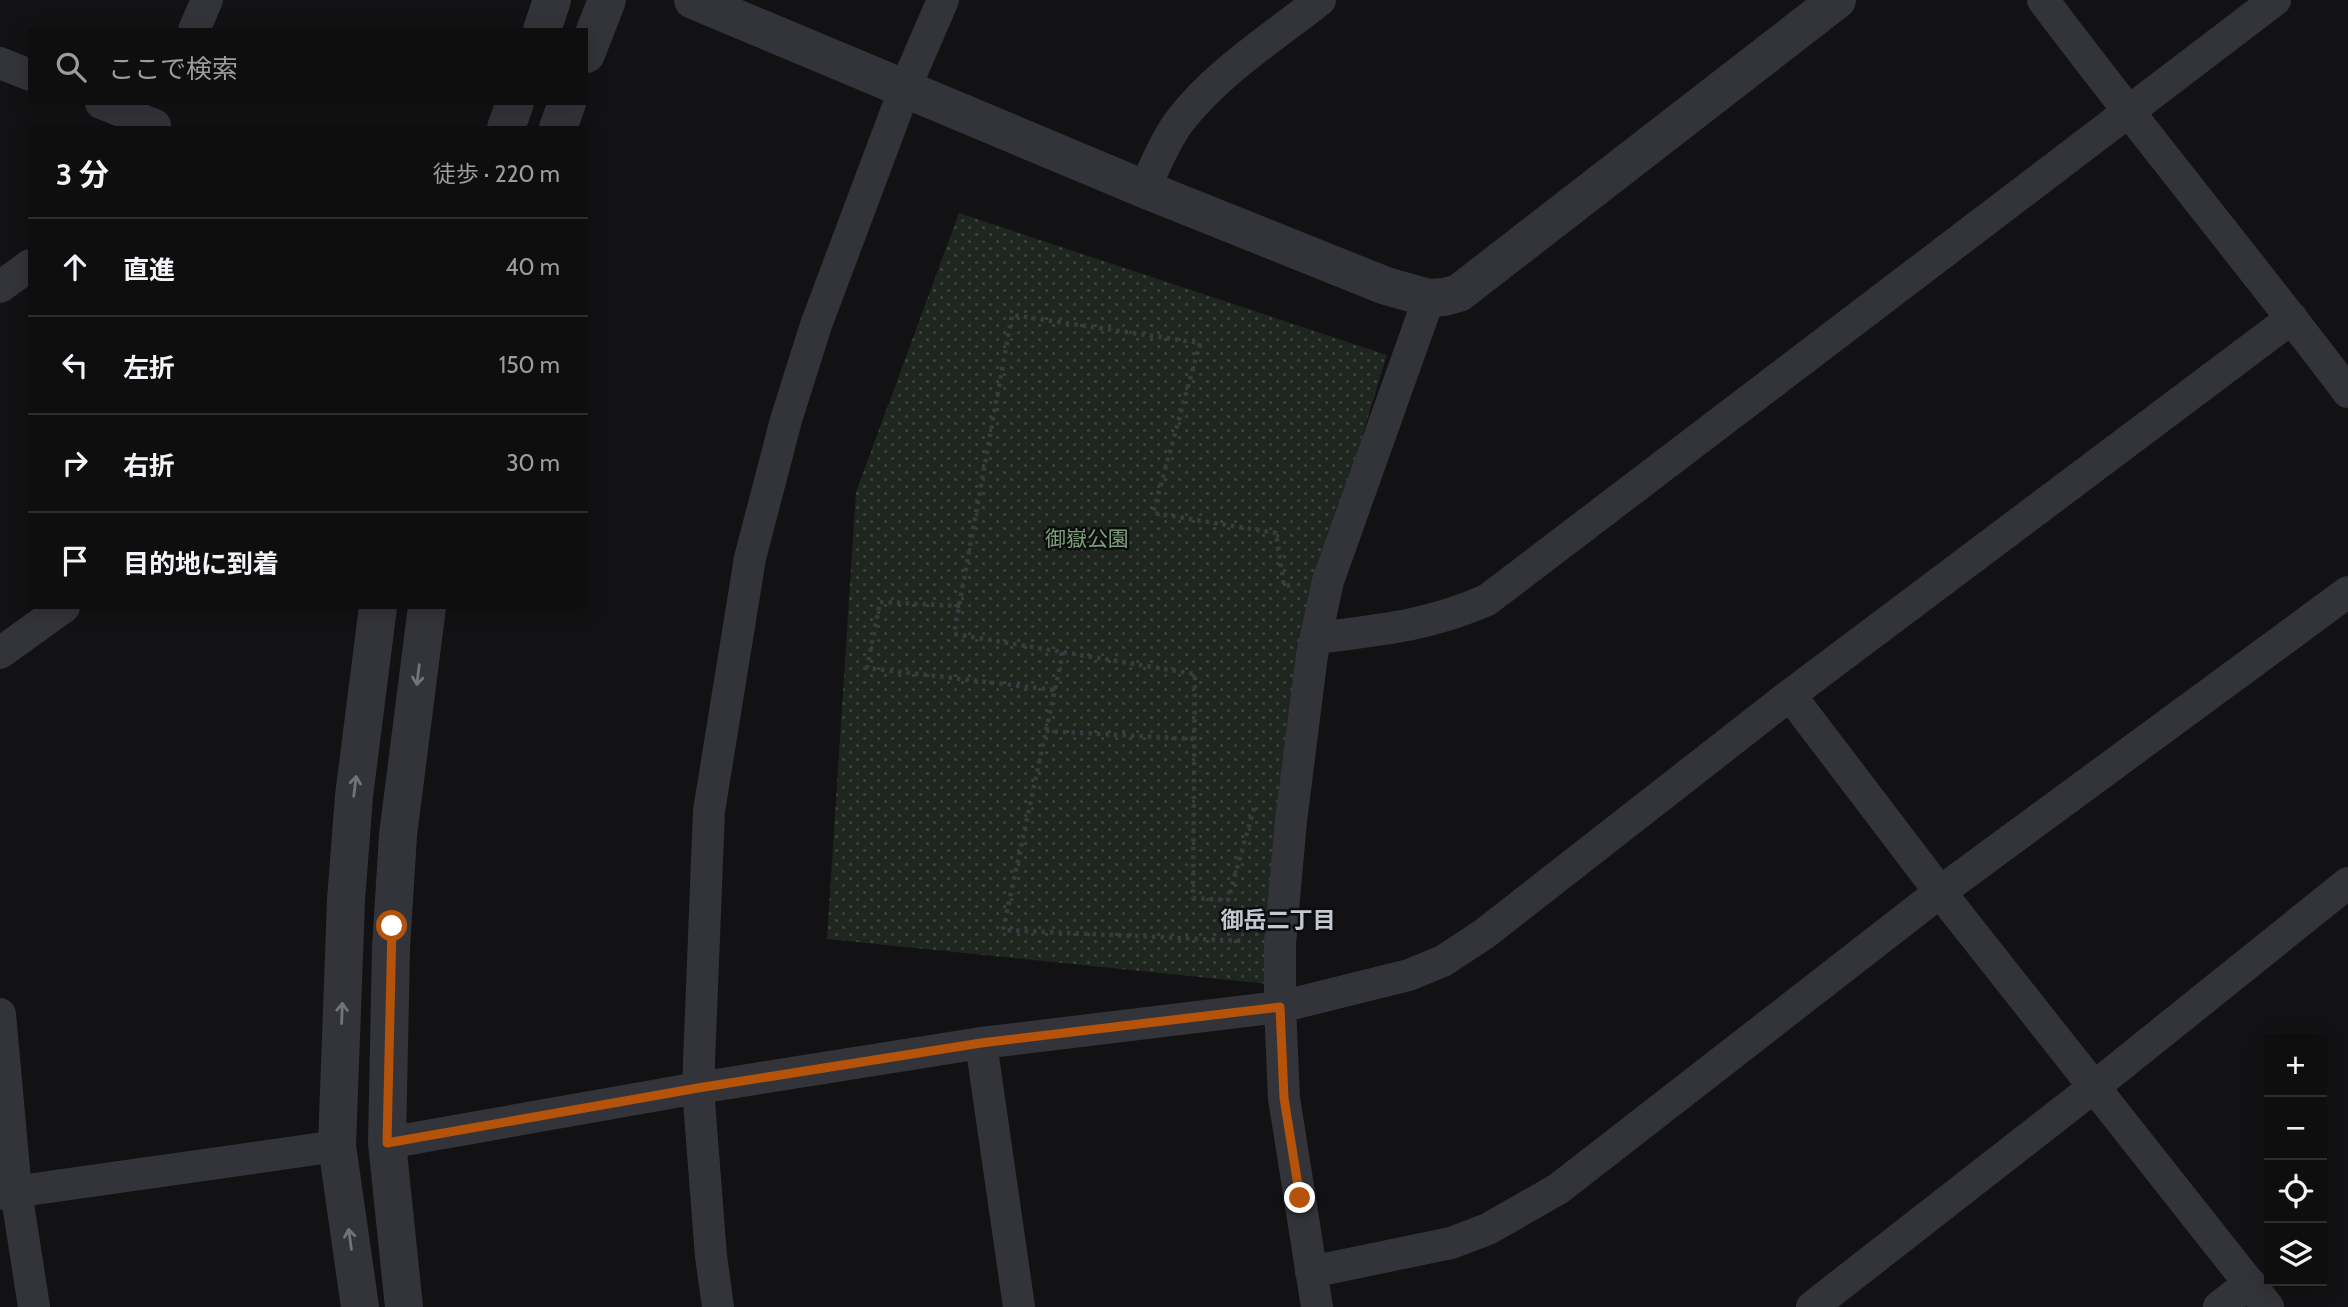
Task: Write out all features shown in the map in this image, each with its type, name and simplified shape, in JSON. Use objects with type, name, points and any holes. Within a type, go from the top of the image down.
[{"type":"street","points":[[195,28],[207,0]]},
{"type":"street","points":[[543,28],[552,0]]},
{"type":"street","points":[[588,49],[607,0]]},
{"type":"street","points":[[693,0],[1144,189],[1386,286],[1429,298],[1459,293],[1837,0]]},
{"type":"street","points":[[718,1307],[711,1256],[698,1088],[709,811],[750,558],[786,420],[816,325],[905,88],[943,0]]},
{"type":"street","points":[[1144,189],[1177,125],[1196,100],[1320,0]]},
{"type":"street","points":[[2043,0],[2127,112],[2348,392]]},
{"type":"street","points":[[1317,638],[1415,625],[1455,614],[1487,600],[2275,0]]},
{"type":"street","points":[[0,63],[28,74]]},
{"type":"street","points":[[108,105],[158,119]]},
{"type":"street","points":[[507,126],[514,105]]},
{"type":"street","points":[[559,126],[566,105]]},
{"type":"street","points":[[0,287],[28,266]]},
{"type":"street","points":[[1317,1307],[1284,1098],[1280,943],[1291,821],[1312,655],[1328,581],[1429,298]]},
{"type":"street","points":[[387,1143],[698,1088],[981,1043],[1280,1007],[1409,975],[1443,961],[1484,934],[1790,695],[2292,318]]},
{"type":"street","points":[[1311,1272],[1451,1243],[1488,1228],[1558,1189],[1940,892],[2348,592]]},
{"type":"street","points":[[0,653],[61,609]]},
{"type":"street","points":[[360,1307],[337,1146],[346,900],[378,609]]},
{"type":"street","points":[[404,1307],[387,1143],[391,948],[398,835],[428,609]]},
{"type":"street","points":[[1790,695],[1940,892],[2259,1295],[2219,1307]]},
{"type":"street","points":[[1812,1307],[2094,1087],[2348,883]]},
{"type":"street","points":[[0,1014],[8,1192],[34,1307]]},
{"type":"street","points":[[981,1043],[1019,1307]]},
{"type":"street","points":[[8,1192],[337,1146]]},
{"type":"path","points":[[1257,795],[1228,900],[1193,898],[1195,674],[954,634],[1012,315],[1200,343],[1153,513],[1276,533],[1284,586],[1328,581]]},
{"type":"path","points":[[960,606],[880,602],[867,668],[1055,690]]},
{"type":"path","points":[[1063,652],[1003,930],[1280,943]]},
{"type":"path","points":[[1046,731],[1194,740]]},
{"type":"green space","name":"御嶽公園","points":[[959,213],[1387,355],[1297,650],[1268,984],[827,939],[856,492]]},
{"type":"district","name":"御岳二丁目","points":[[1278,920]]},
{"type":"route","points":[[392,926],[387,1143],[698,1088],[981,1043],[1280,1007],[1284,1098],[1300,1198]]}]
